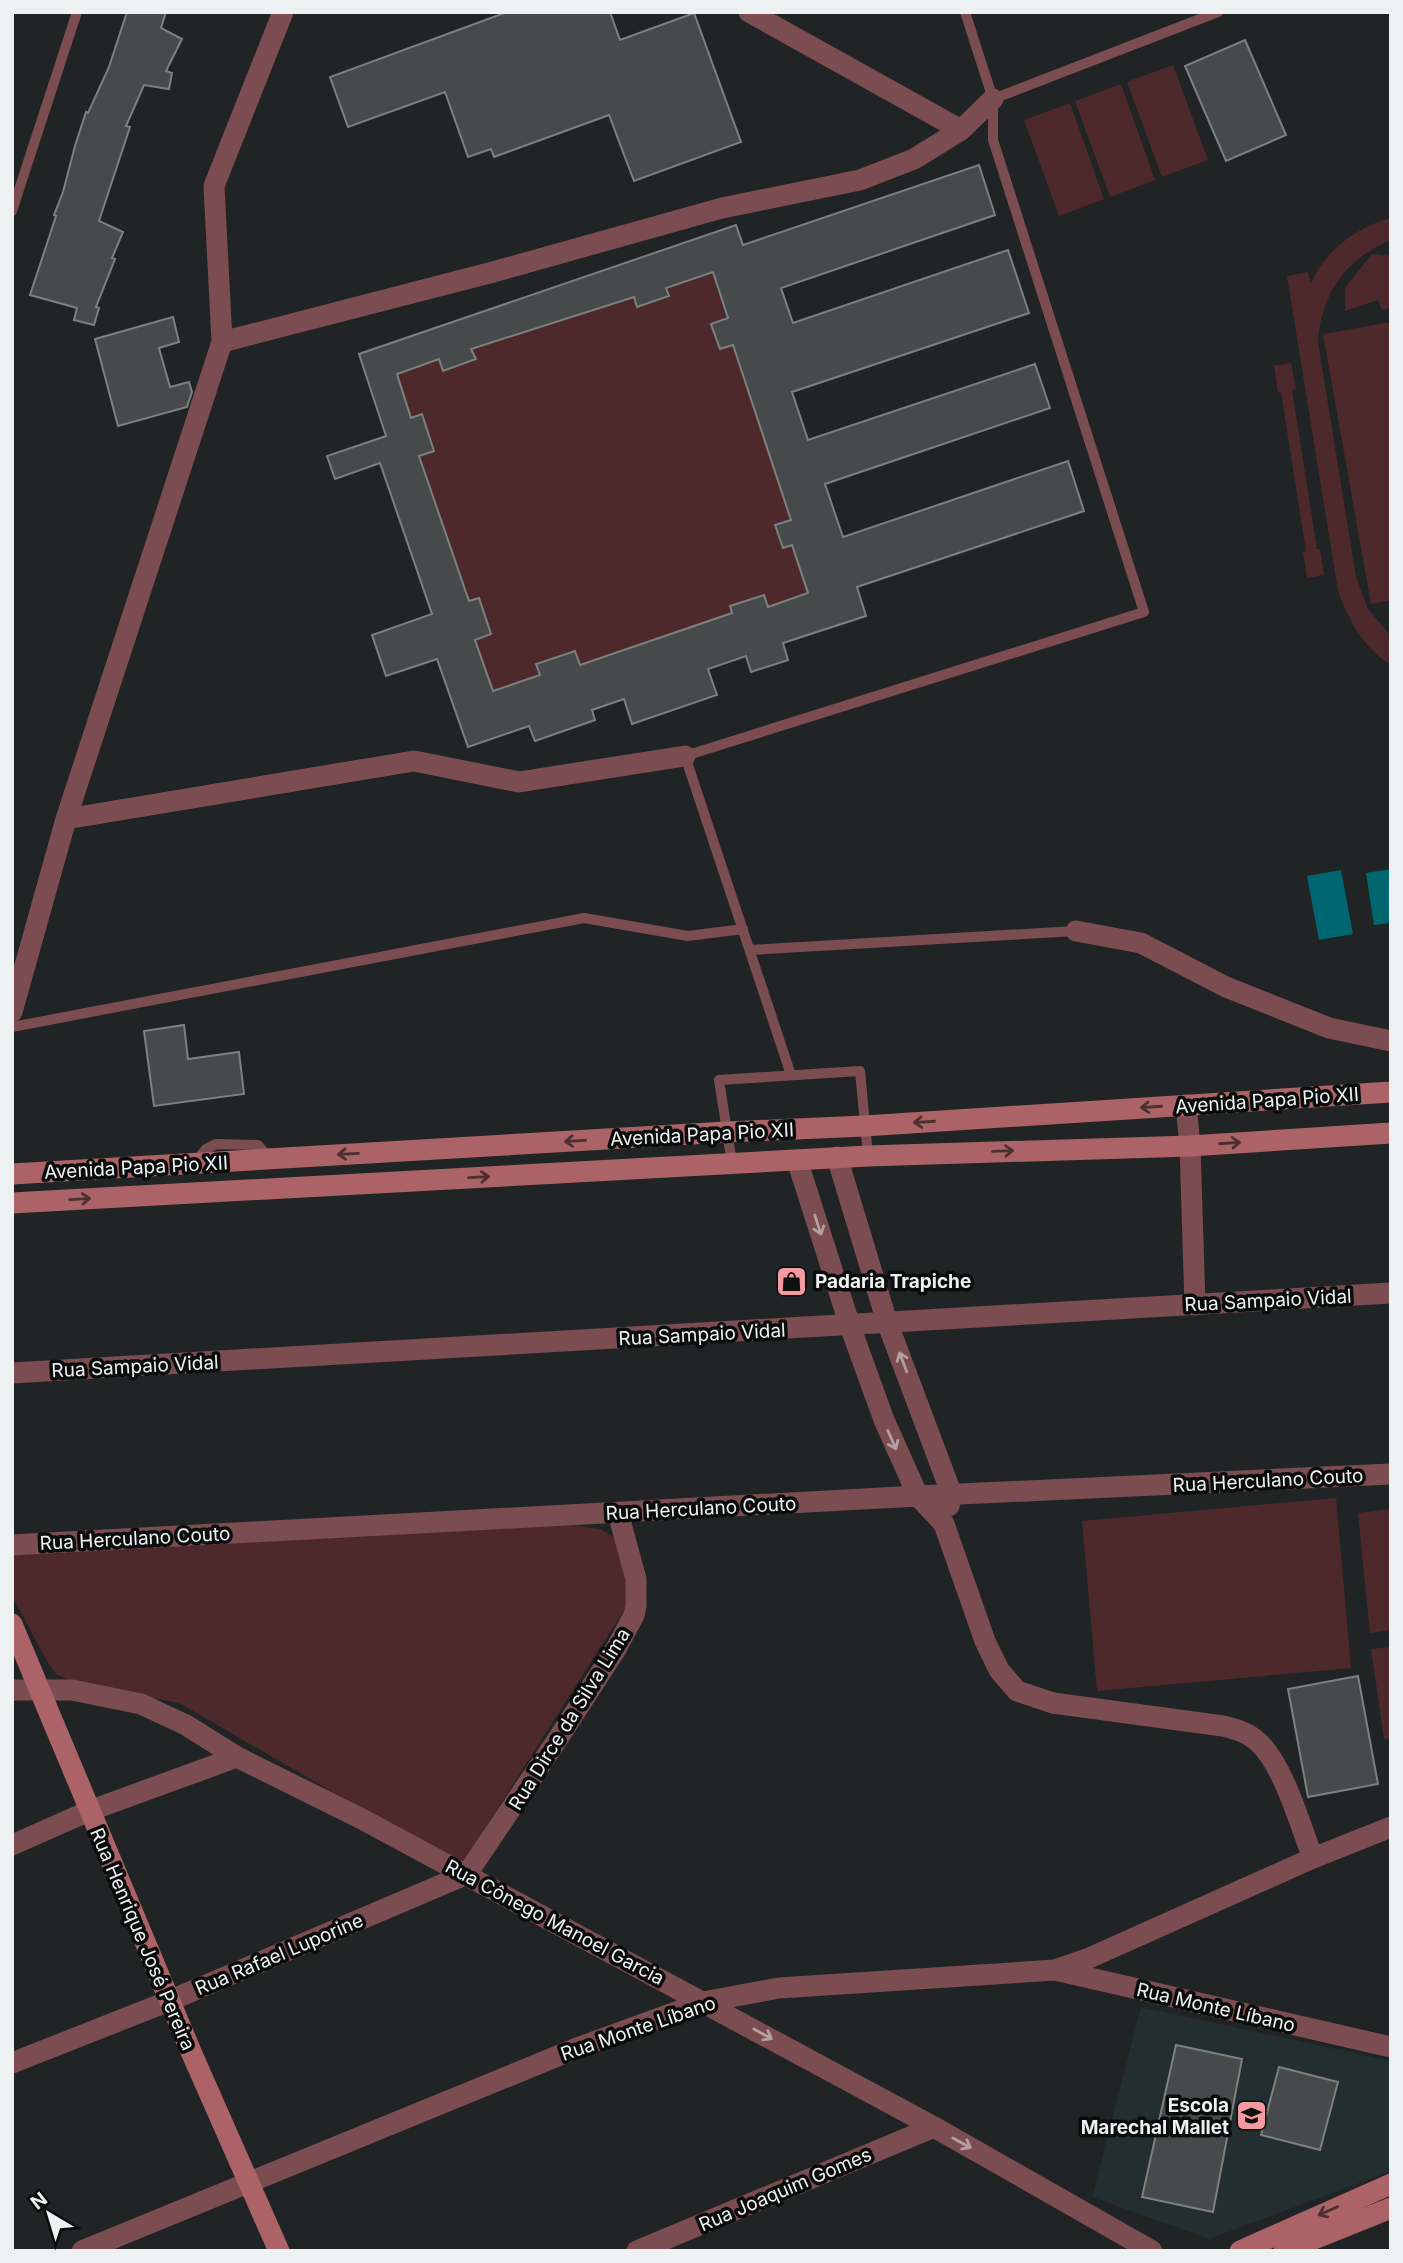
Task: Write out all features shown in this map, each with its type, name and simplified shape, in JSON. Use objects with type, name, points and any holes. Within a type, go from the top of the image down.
[{"type":"street","points":[[12,1012],[66,819],[222,342],[214,186],[283,12]]},
{"type":"street","points":[[749,12],[961,130]]},
{"type":"street","points":[[222,342],[493,272],[722,208],[860,180],[914,159],[961,130],[993,99]]},
{"type":"street","points":[[66,819],[414,761],[519,782],[685,757]]},
{"type":"street","points":[[1076,931],[1141,943],[1226,987],[1328,1028],[1391,1041]]},
{"type":"street","name":"Avenida Papa Pio XII","points":[[12,1174],[864,1126],[1391,1092]]},
{"type":"street","points":[[1186,1105],[1191,1146],[1195,1304]]},
{"type":"street","name":"Avenida Papa Pio XII","points":[[12,1203],[837,1157],[1191,1146],[1391,1133]]},
{"type":"street","points":[[440,1149],[441,1179]]},
{"type":"street","points":[[837,1157],[887,1322],[952,1495],[944,1524]]},
{"type":"street","points":[[797,1160],[850,1326],[884,1420],[918,1496],[944,1524],[985,1642],[999,1670],[1017,1691],[1053,1703],[1223,1726],[1256,1739],[1275,1764],[1312,1858]]},
{"type":"street","points":[[132,1167],[133,1196]]},
{"type":"street","name":"Rua Sampaio Vidal","points":[[12,1373],[1391,1293]]},
{"type":"street","name":"Rua Herculano Couto","points":[[12,1545],[918,1496],[1391,1474]]},
{"type":"street","name":"Rua Dirce da Silva Lima","points":[[467,1874],[616,1649],[634,1615],[636,1579],[618,1513]]},
{"type":"street","name":"Rua Henrique José Pereira","points":[[12,1625],[169,2001],[279,2251]]},
{"type":"street","name":"Rua Cônego Manoel Garcia","points":[[12,1690],[72,1690],[141,1704],[186,1726],[237,1757],[311,1792],[467,1874],[934,2127],[1152,2251]]},
{"type":"street","points":[[12,1845],[89,1811],[237,1757]]},
{"type":"street","points":[[1055,1970],[1087,1959],[1312,1858],[1391,1827]]},
{"type":"street","name":"Rua Rafael Luporine","points":[[12,2063],[169,2001],[467,1874]]},
{"type":"street","name":"Rua Monte Líbano","points":[[82,2251],[577,2048],[703,2002],[779,1989],[1055,1970],[1391,2047]]},
{"type":"street","name":"Rua Joaquim Gomes","points":[[637,2251],[934,2127]]},
{"type":"street","points":[[1240,2251],[1391,2184]]},
{"type":"street","points":[[1284,2251],[1391,2208]]},
{"type":"lane","points":[[12,211],[77,12]]},
{"type":"lane","points":[[792,1075],[685,757],[1144,612],[993,140],[993,99],[965,12]]},
{"type":"lane","points":[[993,99],[1218,12]]},
{"type":"lane","points":[[12,1027],[584,918],[688,936],[743,929]]},
{"type":"lane","points":[[750,950],[1076,931]]},
{"type":"lane","points":[[732,1163],[719,1080],[792,1075],[860,1072],[868,1156]]},
{"type":"shaded area","points":[[1173,65],[1208,160],[1162,177],[1127,82]]},
{"type":"shaded area","points":[[1121,84],[1155,180],[1110,197],[1075,101]]},
{"type":"shaded area","points":[[1070,103],[1104,199],[1059,216],[1024,120]]},
{"type":"shaded area","points":[[1391,218],[1391,240],[1361,257],[1339,280],[1331,293],[1324,308],[1318,342],[1356,577],[1368,609],[1391,636],[1391,665],[1365,642],[1347,613],[1338,591],[1287,276],[1308,272],[1311,284],[1324,261],[1343,242],[1366,227]]},
{"type":"shaded area","points":[[1372,254],[1391,256],[1391,307],[1382,310],[1378,300],[1345,311],[1345,288]]},
{"type":"shaded area","points":[[713,272],[728,318],[712,324],[720,349],[733,345],[791,520],[776,525],[792,545],[808,593],[768,607],[764,595],[731,606],[732,613],[580,665],[574,651],[536,664],[540,675],[493,691],[475,640],[491,634],[479,598],[469,601],[419,456],[434,451],[422,415],[411,418],[397,374],[439,359],[444,371],[475,359],[471,349],[634,297],[637,306],[669,295],[666,288]]},
{"type":"shaded area","points":[[1391,322],[1391,600],[1371,604],[1323,334]]},
{"type":"shaded area","points":[[1291,363],[1296,389],[1292,390],[1317,549],[1320,549],[1324,575],[1307,578],[1303,552],[1306,551],[1281,392],[1278,392],[1274,366]]},
{"type":"shaded area","points":[[1336,1498],[1351,1668],[1097,1691],[1082,1521]]},
{"type":"shaded area","points":[[1391,1509],[1391,1630],[1370,1633],[1358,1513]]},
{"type":"shaded area","points":[[572,1525],[600,1529],[617,1539],[633,1596],[461,1866],[179,1703],[74,1683],[56,1674],[12,1596],[12,1555],[16,1552]]},
{"type":"shaded area","points":[[1391,1647],[1391,1738],[1384,1739],[1371,1649]]},
{"type":"shaded area","name":"Escola Marechal Mallet","points":[[1141,2007],[1391,2061],[1391,2171],[1209,2239],[1092,2197]]},
{"type":"water","points":[[1391,869],[1391,923],[1374,925],[1366,873]]},
{"type":"water","points":[[1341,870],[1353,934],[1319,940],[1307,876]]},
{"type":"building","points":[[127,12],[166,12],[161,28],[182,39],[166,71],[172,73],[169,89],[144,85],[126,126],[130,127],[99,221],[123,232],[96,307],[99,308],[94,325],[74,320],[77,308],[30,295],[86,112],[88,113],[109,67]]},
{"type":"building","points":[[507,12],[610,12],[620,40],[694,13],[741,142],[634,181],[609,115],[494,157],[491,149],[468,157],[445,92],[348,127],[330,77]]},
{"type":"building","points":[[1245,40],[1286,135],[1226,161],[1185,66]]},
{"type":"building","points":[[979,165],[995,215],[781,288],[793,323],[1008,250],[1029,313],[792,392],[808,440],[1035,364],[1050,408],[825,484],[843,537],[1068,461],[1084,511],[857,587],[866,616],[783,643],[788,660],[751,672],[746,656],[708,669],[717,695],[632,724],[624,699],[592,710],[595,720],[535,741],[529,726],[468,747],[437,659],[386,676],[372,635],[432,614],[380,463],[335,479],[327,456],[386,436],[359,354],[736,225],[743,245]],"holes":[[[713,272],[728,318],[711,324],[720,349],[733,345],[791,520],[775,525],[783,548],[792,545],[808,593],[768,607],[764,595],[730,606],[732,613],[580,665],[575,651],[536,664],[540,675],[493,691],[475,640],[491,634],[479,598],[469,601],[419,456],[434,451],[422,414],[411,418],[397,374],[439,359],[443,371],[476,359],[471,349],[634,297],[637,307],[669,296],[666,288]]]},
{"type":"building","points":[[173,317],[179,342],[159,348],[170,387],[189,382],[192,392],[187,407],[118,426],[95,339]]},
{"type":"building","points":[[184,1025],[188,1059],[239,1052],[244,1094],[154,1106],[144,1031]]},
{"type":"building","points":[[1358,1676],[1378,1784],[1308,1797],[1288,1689]]},
{"type":"building","points":[[1176,2045],[1242,2059],[1213,2212],[1142,2197]]},
{"type":"building","points":[[1279,2067],[1338,2082],[1320,2150],[1261,2135]]},
{"type":"place","name":"Padaria Trapiche","points":[[792,1281]]},
{"type":"place","name":"Escola Marechal Mallet","points":[[1252,2116]]}]
